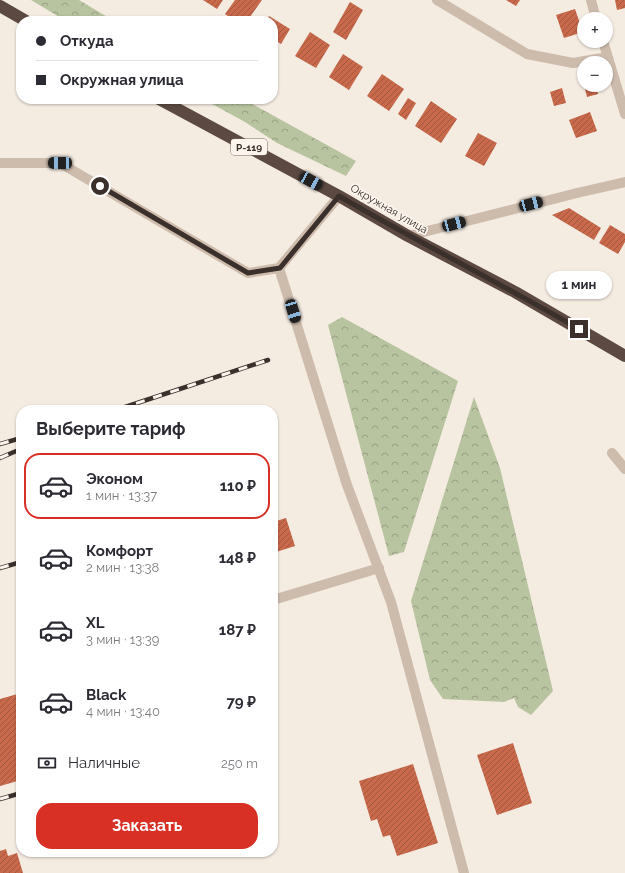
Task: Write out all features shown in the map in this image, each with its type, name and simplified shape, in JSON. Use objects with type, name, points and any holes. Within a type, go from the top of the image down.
[{"type":"highway","points":[[0,6],[17,16]]},
{"type":"highway","name":"Окружная улица","points":[[168,104],[339,196],[408,236],[515,292],[625,356]]},
{"type":"street","points":[[437,0],[527,54],[573,63],[577,62]]},
{"type":"street","points":[[591,0],[594,12]]},
{"type":"street","points":[[605,48],[608,56]]},
{"type":"street","points":[[613,73],[625,114]]},
{"type":"street","points":[[0,163],[60,163],[248,273],[280,268],[339,196]]},
{"type":"street","points":[[408,236],[625,182]]},
{"type":"street","points":[[280,268],[347,485],[391,602],[464,873]]},
{"type":"street","points":[[612,453],[625,469]]},
{"type":"street","points":[[278,598],[379,568]]},
{"type":"green space","points":[[31,0],[79,0],[106,16],[58,16]]},
{"type":"green space","points":[[212,104],[252,104],[356,161],[346,176],[277,143],[245,122]]},
{"type":"green space","points":[[342,317],[458,381],[404,552],[389,556],[328,325]]},
{"type":"green space","points":[[474,397],[500,468],[553,691],[531,715],[518,707],[514,698],[504,702],[443,699],[430,680],[411,601]]},
{"type":"building","points":[[203,0],[223,0],[217,9]]},
{"type":"building","points":[[235,0],[262,0],[251,16],[228,16],[225,14]]},
{"type":"building","points":[[506,0],[520,0],[516,6]]},
{"type":"building","points":[[615,0],[625,0],[625,8],[617,10]]},
{"type":"building","points":[[350,2],[363,10],[346,40],[333,32]]},
{"type":"building","points":[[575,9],[577,15],[577,34],[564,38],[556,15]]},
{"type":"building","points":[[278,22],[290,29],[281,44],[278,42]]},
{"type":"building","points":[[310,32],[330,45],[316,68],[295,56]]},
{"type":"building","points":[[343,54],[363,67],[349,90],[329,77]]},
{"type":"building","points":[[382,74],[404,89],[389,111],[367,96]]},
{"type":"building","points":[[562,88],[566,103],[554,106],[550,92]]},
{"type":"building","points":[[586,92],[598,92],[598,94],[587,97]]},
{"type":"building","points":[[408,98],[416,103],[406,120],[398,114]]},
{"type":"building","points":[[431,101],[457,119],[441,143],[415,126]]},
{"type":"building","points":[[590,112],[597,131],[576,138],[569,120]]},
{"type":"building","points":[[478,133],[497,143],[484,166],[465,156]]},
{"type":"building","points":[[569,208],[601,228],[594,240],[552,215]]},
{"type":"building","points":[[610,225],[625,234],[625,242],[618,254],[599,243]]},
{"type":"building","points":[[286,518],[295,546],[278,551],[278,520]]},
{"type":"building","points":[[16,694],[16,781],[0,786],[0,699]]},
{"type":"building","points":[[513,743],[532,803],[497,815],[477,755]]},
{"type":"building","points":[[413,764],[438,843],[397,856],[390,835],[383,837],[377,819],[371,821],[359,781]]},
{"type":"building","points":[[6,849],[8,856],[16,853],[16,857],[18,857],[23,873],[0,873],[0,851]]},
{"type":"railway","points":[[131,405],[268,360]]},
{"type":"railway","points":[[0,444],[16,439]]},
{"type":"railway","points":[[0,458],[16,451]]},
{"type":"railway","points":[[0,568],[16,563]]},
{"type":"railway","points":[[0,799],[16,794]]},
{"type":"route","points":[[100,186],[248,273],[280,268],[339,196],[408,236],[515,292],[579,329]]}]
